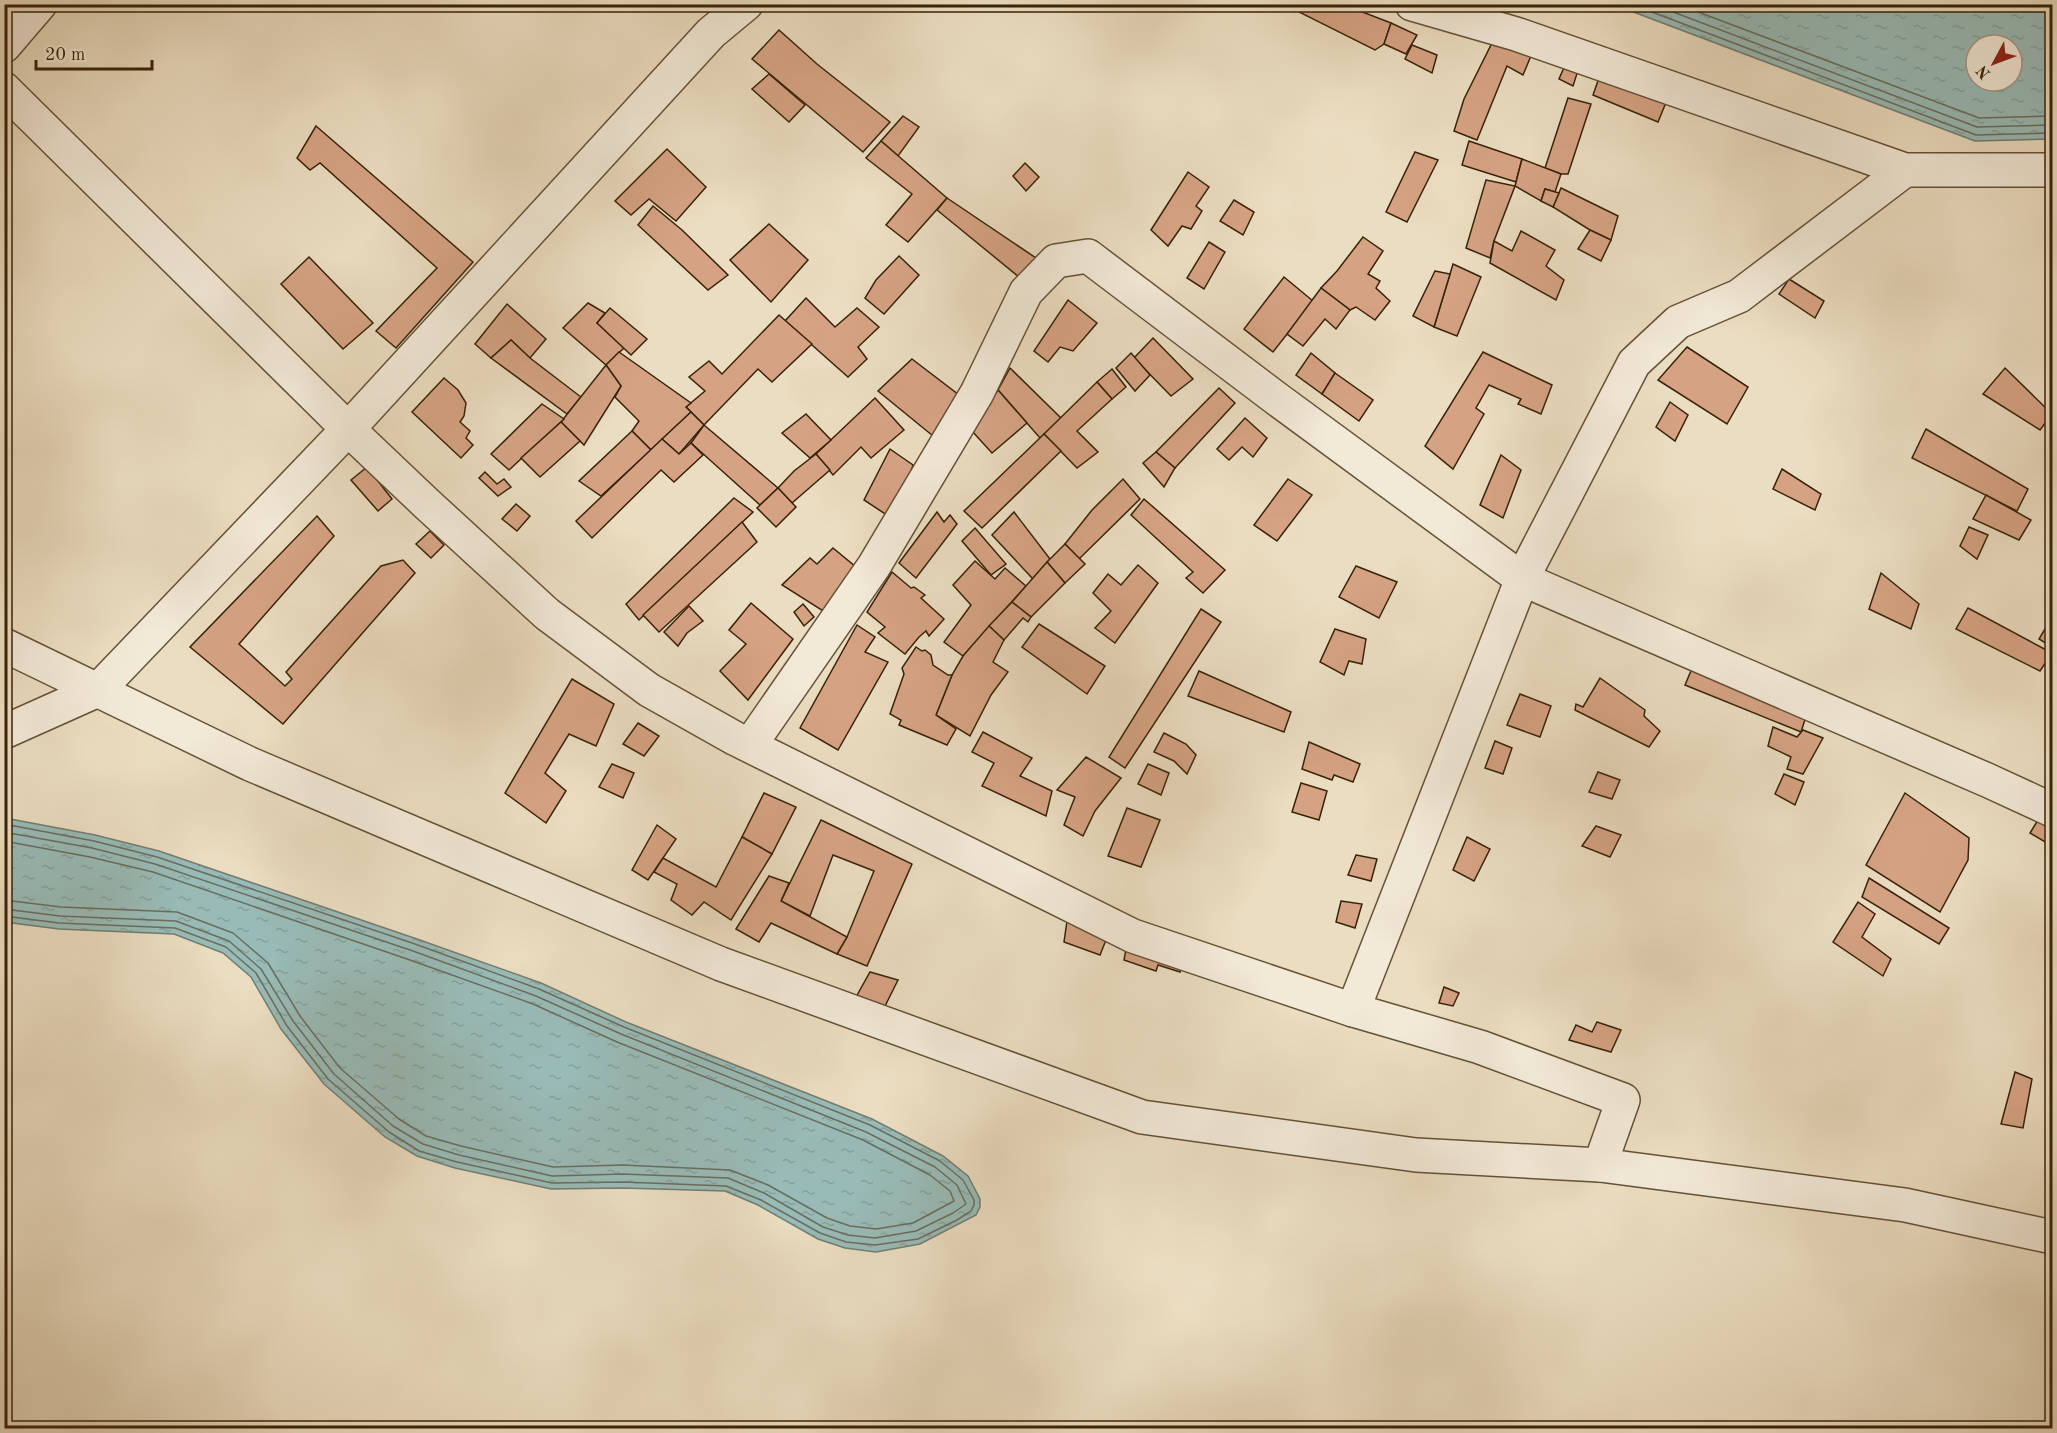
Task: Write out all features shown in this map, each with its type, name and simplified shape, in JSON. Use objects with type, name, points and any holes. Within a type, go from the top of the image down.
[{"type":"street","points":[[4,46],[40,4]]},
{"type":"street","points":[[4,732],[98,690],[348,429],[711,33],[746,4]]},
{"type":"street","points":[[1412,4],[1516,34],[1905,170],[2052,170]]},
{"type":"street","points":[[4,89],[427,504],[547,614],[649,690],[750,745],[1133,936],[1353,1010],[1480,1047],[1623,1100],[1600,1165]]},
{"type":"street","points":[[1353,1010],[1522,579],[1634,363],[1678,322],[1739,296],[1905,170]]},
{"type":"street","points":[[750,745],[874,566],[977,393],[1026,292],[1056,261],[1088,256],[1522,579],[2052,810]]},
{"type":"street","points":[[4,645],[250,764],[721,964],[1142,1117],[1416,1155],[1600,1165],[1905,1205],[2052,1237]]},
{"type":"water","points":[[1615,5],[2052,5],[2052,139],[1975,141]]},
{"type":"water","points":[[5,818],[95,835],[159,851],[541,983],[626,1022],[872,1119],[943,1156],[968,1176],[980,1199],[980,1207],[976,1215],[920,1244],[876,1252],[845,1248],[818,1239],[758,1205],[725,1191],[623,1188],[551,1189],[455,1168],[417,1156],[385,1137],[324,1084],[281,1029],[251,977],[223,953],[174,934],[59,929],[5,922]]},
{"type":"building","points":[[1302,4],[1347,4],[1347,6],[1391,23],[1384,44],[1375,50],[1299,12]]},
{"type":"building","points":[[1391,23],[1417,35],[1406,54],[1384,44]]},
{"type":"building","points":[[779,30],[817,64],[890,122],[863,152],[752,59]]},
{"type":"building","points":[[1495,37],[1533,51],[1523,75],[1507,66],[1477,140],[1454,131],[1464,99]]},
{"type":"building","points":[[1412,45],[1437,55],[1432,73],[1405,59]]},
{"type":"building","points":[[1566,63],[1580,64],[1573,86],[1559,79]]},
{"type":"building","points":[[769,74],[805,105],[789,122],[752,89]]},
{"type":"building","points":[[1599,78],[1667,100],[1658,122],[1593,95]]},
{"type":"building","points":[[1568,98],[1591,104],[1568,174],[1561,174],[1545,168]]},
{"type":"building","points":[[903,116],[919,127],[898,156],[881,141]]},
{"type":"building","points":[[316,126],[473,262],[396,348],[376,331],[437,268],[320,163],[310,170],[297,158]]},
{"type":"building","points":[[881,141],[947,198],[908,242],[886,225],[912,194],[866,158]]},
{"type":"building","points":[[1469,141],[1522,159],[1516,182],[1462,165]]},
{"type":"building","points":[[667,149],[706,187],[676,221],[649,199],[631,215],[615,201]]},
{"type":"building","points":[[1415,152],[1438,160],[1407,222],[1386,212]]},
{"type":"building","points":[[1522,159],[1561,174],[1555,192],[1545,189],[1541,201],[1515,186]]},
{"type":"building","points":[[1025,163],[1039,177],[1026,191],[1013,176]]},
{"type":"building","points":[[1188,172],[1209,187],[1196,206],[1202,211],[1191,229],[1182,226],[1168,246],[1151,230]]},
{"type":"building","points":[[1486,180],[1515,186],[1490,258],[1466,248]]},
{"type":"building","points":[[1561,188],[1618,216],[1611,240],[1553,207]]},
{"type":"building","points":[[1545,189],[1559,193],[1553,207],[1541,201]]},
{"type":"building","points":[[947,198],[1036,258],[1019,277],[937,210]]},
{"type":"building","points":[[1234,200],[1254,212],[1243,235],[1220,221]]},
{"type":"building","points":[[653,206],[682,230],[728,275],[708,290],[638,225]]},
{"type":"building","points":[[769,224],[808,260],[771,302],[730,260]]},
{"type":"building","points":[[1590,230],[1611,240],[1601,261],[1578,249]]},
{"type":"building","points":[[1521,231],[1555,250],[1546,266],[1564,280],[1556,300],[1490,263],[1494,241],[1512,251]]},
{"type":"building","points":[[1363,237],[1383,251],[1368,274],[1380,281],[1376,288],[1390,301],[1375,320],[1356,307],[1350,310],[1321,288]]},
{"type":"building","points":[[1209,242],[1225,252],[1204,289],[1187,278]]},
{"type":"building","points":[[899,256],[919,275],[884,314],[865,298],[876,280]]},
{"type":"building","points":[[309,257],[373,323],[343,349],[281,284]]},
{"type":"building","points":[[1453,264],[1481,277],[1457,336],[1434,327]]},
{"type":"building","points":[[1435,271],[1450,274],[1434,327],[1413,316]]},
{"type":"building","points":[[1284,277],[1313,301],[1273,352],[1244,329]]},
{"type":"building","points":[[1789,279],[1824,301],[1815,318],[1779,294]]},
{"type":"building","points":[[1321,288],[1350,310],[1336,329],[1325,319],[1303,346],[1287,334]]},
{"type":"building","points":[[806,298],[835,327],[857,308],[879,327],[858,347],[867,359],[848,377],[785,321]]},
{"type":"building","points":[[1068,300],[1097,323],[1073,351],[1060,347],[1048,362],[1034,351]]},
{"type":"building","points":[[588,303],[605,313],[597,323],[624,348],[606,365],[563,328]]},
{"type":"building","points":[[507,304],[546,339],[530,358],[511,340],[491,358],[475,344]]},
{"type":"building","points":[[610,308],[647,339],[631,355],[597,323]]},
{"type":"building","points":[[779,315],[812,344],[772,382],[758,369],[704,425],[686,407],[705,391],[689,377],[709,361],[722,374]]},
{"type":"building","points":[[1153,338],[1193,379],[1171,396],[1134,358]]},
{"type":"building","points":[[511,340],[530,358],[581,397],[567,414],[491,358]]},
{"type":"building","points":[[1687,347],[1748,387],[1727,424],[1658,380]]},
{"type":"building","points":[[619,352],[691,403],[686,407],[691,412],[651,450],[632,431],[639,421],[615,397],[621,386],[606,365]]},
{"type":"building","points":[[1483,352],[1552,385],[1541,414],[1518,404],[1521,399],[1489,385],[1476,408],[1484,414],[1453,469],[1425,446]]},
{"type":"building","points":[[1131,353],[1150,375],[1135,391],[1116,368]]},
{"type":"building","points":[[1311,353],[1335,373],[1322,394],[1296,375]]},
{"type":"building","points":[[912,359],[959,395],[933,436],[878,391]]},
{"type":"building","points":[[606,365],[621,386],[584,445],[561,422]]},
{"type":"building","points":[[1010,368],[1061,418],[1040,438],[998,390]]},
{"type":"building","points":[[2005,368],[2052,414],[2040,430],[1983,394]]},
{"type":"building","points":[[1112,369],[1126,387],[1112,399],[1097,382]]},
{"type":"building","points":[[1335,373],[1373,400],[1359,421],[1322,394]]},
{"type":"building","points":[[444,378],[458,390],[466,403],[464,416],[460,422],[470,431],[466,438],[473,445],[461,458],[412,412]]},
{"type":"building","points":[[1097,382],[1112,399],[1077,431],[1098,452],[1077,468],[1044,434]]},
{"type":"building","points":[[1219,388],[1235,403],[1175,468],[1156,452]]},
{"type":"building","points":[[998,390],[1027,423],[992,453],[971,430]]},
{"type":"building","points":[[875,398],[904,430],[871,458],[861,447],[833,475],[816,454]]},
{"type":"building","points":[[1670,402],[1688,415],[1675,441],[1656,427]]},
{"type":"building","points":[[542,404],[564,419],[509,470],[491,454]]},
{"type":"building","points":[[691,412],[704,425],[679,454],[662,439]]},
{"type":"building","points":[[806,414],[831,440],[810,458],[782,433]]},
{"type":"building","points":[[1245,418],[1267,438],[1253,457],[1242,447],[1229,460],[1217,449]]},
{"type":"building","points":[[561,422],[580,441],[540,477],[521,458]]},
{"type":"building","points":[[704,425],[778,488],[760,505],[691,443]]},
{"type":"building","points":[[1926,429],[2028,489],[2017,511],[1912,458]]},
{"type":"building","points":[[632,431],[651,450],[601,496],[579,481]]},
{"type":"building","points":[[1044,434],[1061,451],[982,528],[964,511]]},
{"type":"building","points":[[662,439],[679,454],[691,443],[703,455],[674,482],[661,470],[592,538],[576,521]]},
{"type":"building","points":[[890,449],[913,465],[896,521],[864,500]]},
{"type":"building","points":[[1156,452],[1175,468],[1164,487],[1143,463]]},
{"type":"building","points":[[816,454],[830,470],[792,503],[778,488],[794,471]]},
{"type":"building","points":[[1501,455],[1521,470],[1503,518],[1480,505]]},
{"type":"building","points":[[367,467],[392,499],[378,511],[351,480]]},
{"type":"building","points":[[1782,469],[1821,494],[1815,510],[1773,489]]},
{"type":"building","points":[[485,472],[497,484],[504,479],[511,487],[498,496],[479,478]]},
{"type":"building","points":[[1123,479],[1140,499],[1079,559],[1065,544],[1092,510]]},
{"type":"building","points":[[1288,479],[1312,495],[1277,541],[1254,525]]},
{"type":"building","points":[[778,488],[796,507],[776,527],[757,508]]},
{"type":"building","points":[[1986,495],[2031,520],[2019,540],[1973,519]]},
{"type":"building","points":[[734,498],[753,512],[639,620],[626,604]]},
{"type":"building","points":[[1144,499],[1225,570],[1203,593],[1186,578],[1193,572],[1131,515]]},
{"type":"building","points":[[516,504],[530,516],[517,531],[502,519]]},
{"type":"building","points":[[937,512],[944,522],[950,515],[957,524],[916,578],[899,563]]},
{"type":"building","points":[[1014,512],[1050,559],[1033,579],[992,535]]},
{"type":"building","points":[[317,516],[334,536],[239,644],[285,686],[292,679],[286,672],[381,566],[403,560],[415,573],[283,724],[190,647]]},
{"type":"building","points":[[742,522],[757,542],[659,632],[643,615]]},
{"type":"building","points":[[1969,527],[1988,535],[1977,559],[1960,546]]},
{"type":"building","points":[[975,528],[1006,564],[991,575],[962,541]]},
{"type":"building","points":[[430,531],[444,545],[431,558],[416,544]]},
{"type":"building","points":[[1065,544],[1085,564],[1065,583],[1047,562]]},
{"type":"building","points":[[833,548],[856,567],[831,616],[782,585],[810,558],[817,564]]},
{"type":"building","points":[[975,561],[995,579],[1005,568],[1026,586],[963,656],[944,642],[971,605],[953,585]]},
{"type":"building","points":[[1047,562],[1065,583],[1031,617],[1012,602]]},
{"type":"building","points":[[1138,565],[1158,583],[1115,643],[1095,628],[1111,611],[1093,593],[1108,574],[1121,585]]},
{"type":"building","points":[[1356,566],[1397,582],[1379,618],[1339,597]]},
{"type":"building","points":[[892,572],[911,588],[914,587],[925,595],[921,598],[944,619],[929,636],[926,631],[919,637],[905,654],[878,633],[885,627],[867,612]]},
{"type":"building","points":[[1881,573],[1919,604],[1911,629],[1869,609]]},
{"type":"building","points":[[1012,602],[1031,617],[1028,622],[1023,618],[1004,640],[989,626]]},
{"type":"building","points":[[751,603],[793,639],[748,700],[720,671],[746,644],[729,630]]},
{"type":"building","points":[[803,604],[814,617],[804,626],[794,612]]},
{"type":"building","points":[[689,606],[703,621],[687,633],[678,646],[664,632]]},
{"type":"building","points":[[1968,608],[2052,653],[2040,671],[1956,629]]},
{"type":"building","points":[[1201,609],[1221,622],[1125,768],[1109,757]]},
{"type":"building","points":[[2052,617],[2052,647],[2039,639]]},
{"type":"building","points":[[1039,624],[1105,666],[1087,694],[1022,647]]},
{"type":"building","points":[[857,625],[875,637],[865,652],[888,662],[838,750],[800,728]]},
{"type":"building","points":[[989,626],[1004,640],[993,662],[1008,672],[991,695],[970,736],[936,715],[952,675],[963,656]]},
{"type":"building","points":[[1335,629],[1366,639],[1362,664],[1349,661],[1344,675],[1320,662]]},
{"type":"building","points":[[916,647],[931,655],[933,665],[948,675],[952,675],[936,715],[956,729],[947,745],[899,725],[901,720],[890,714],[904,674],[902,668]]},
{"type":"building","points":[[1693,666],[1808,710],[1801,732],[1685,685]]},
{"type":"building","points":[[1199,671],[1291,712],[1284,732],[1188,696]]},
{"type":"building","points":[[1600,678],[1645,710],[1644,716],[1660,731],[1649,747],[1575,710],[1576,704],[1583,707]]},
{"type":"building","points":[[572,679],[614,704],[596,746],[569,734],[545,773],[566,791],[546,823],[505,793]]},
{"type":"building","points":[[1520,694],[1551,706],[1540,737],[1507,725]]},
{"type":"building","points":[[638,723],[659,736],[644,756],[623,744]]},
{"type":"building","points":[[1773,727],[1797,737],[1803,730],[1823,738],[1803,774],[1787,769],[1791,757],[1768,746]]},
{"type":"building","points":[[983,732],[1032,758],[1020,776],[1052,791],[1046,816],[982,786],[994,763],[972,752]]},
{"type":"building","points":[[1164,733],[1186,744],[1196,755],[1187,774],[1174,761],[1154,752]]},
{"type":"building","points":[[1495,741],[1512,748],[1503,774],[1485,768]]},
{"type":"building","points":[[1309,742],[1360,764],[1353,782],[1334,775],[1332,780],[1302,769]]},
{"type":"building","points":[[1086,757],[1121,778],[1095,811],[1083,836],[1064,825],[1075,797],[1057,790]]},
{"type":"building","points":[[612,764],[634,773],[623,798],[599,787]]},
{"type":"building","points":[[1148,764],[1169,773],[1161,795],[1138,784]]},
{"type":"building","points":[[1598,772],[1620,780],[1612,799],[1589,792]]},
{"type":"building","points":[[1784,774],[1804,782],[1795,805],[1775,794]]},
{"type":"building","points":[[1301,783],[1327,791],[1319,820],[1292,812]]},
{"type":"building","points":[[764,793],[796,807],[772,854],[742,837]]},
{"type":"building","points":[[1905,793],[1969,838],[1968,860],[1940,912],[1866,865]]},
{"type":"building","points":[[1127,808],[1160,820],[1141,867],[1108,856]]},
{"type":"building","points":[[821,820],[912,864],[867,966],[837,954],[847,937],[874,871],[833,855],[810,916],[781,901]]},
{"type":"building","points":[[2038,820],[2052,828],[2052,846],[2030,833]]},
{"type":"building","points":[[657,825],[676,839],[648,880],[632,870]]},
{"type":"building","points":[[1596,826],[1621,835],[1610,857],[1582,846]]},
{"type":"building","points":[[742,837],[772,854],[731,920],[704,902],[692,915],[671,900],[677,884],[654,872],[663,858],[716,887]]},
{"type":"building","points":[[1467,837],[1490,849],[1474,881],[1453,870]]},
{"type":"building","points":[[1356,855],[1377,859],[1371,881],[1348,875]]},
{"type":"building","points":[[769,876],[789,883],[781,901],[847,937],[837,954],[771,923],[759,942],[736,929]]},
{"type":"building","points":[[1869,878],[1949,928],[1939,944],[1862,897]]},
{"type":"building","points":[[1341,901],[1362,904],[1355,928],[1336,922]]},
{"type":"building","points":[[1858,902],[1875,914],[1862,937],[1891,959],[1883,976],[1833,942]]},
{"type":"building","points":[[1067,921],[1108,935],[1100,955],[1064,942]]},
{"type":"building","points":[[1128,938],[1184,960],[1180,972],[1158,965],[1156,971],[1124,960]]},
{"type":"building","points":[[870,972],[898,980],[884,1008],[856,997]]},
{"type":"building","points":[[1444,987],[1459,993],[1453,1006],[1439,1003]]},
{"type":"building","points":[[1597,1022],[1621,1030],[1611,1052],[1569,1040],[1576,1025],[1592,1032]]},
{"type":"building","points":[[2015,1072],[2032,1079],[2023,1128],[2001,1124]]}]
